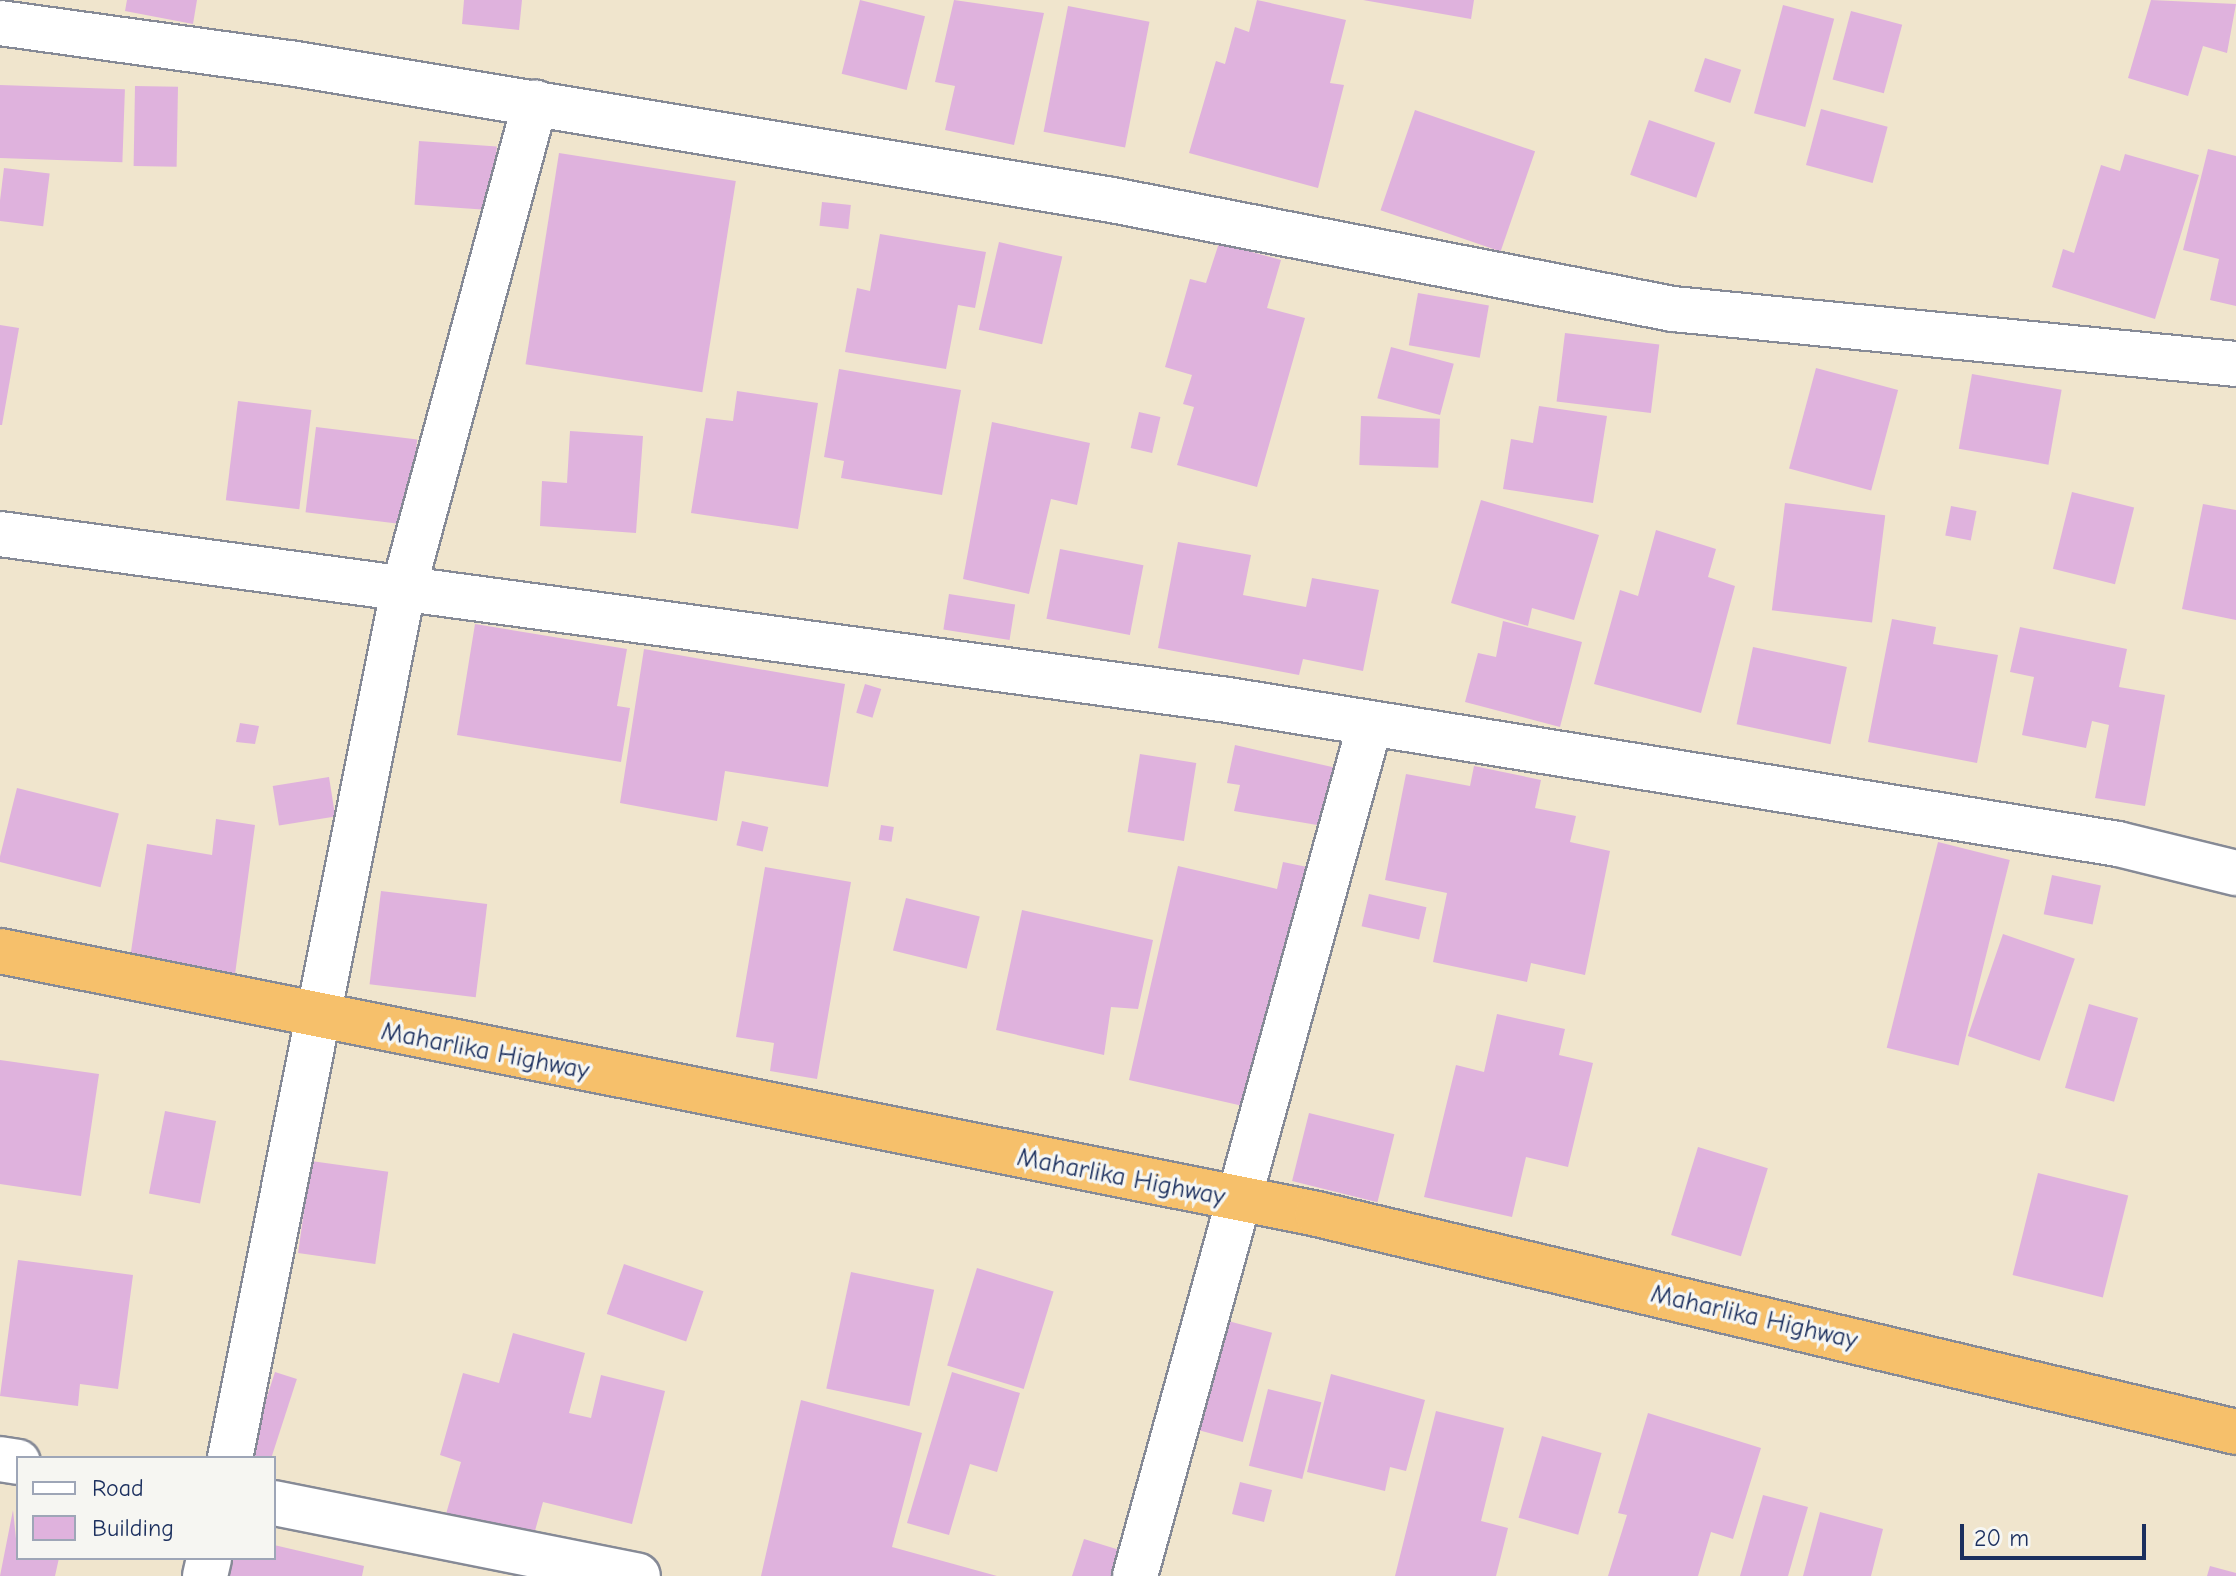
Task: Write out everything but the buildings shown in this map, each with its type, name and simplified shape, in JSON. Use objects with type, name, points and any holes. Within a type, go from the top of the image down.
[{"type":"highway","name":"Maharlika Highway","points":[[0,951],[319,1019],[1236,1201],[1317,1214],[2236,1432]]},
{"type":"street","points":[[0,23],[535,103],[1112,200],[1673,309],[2236,364]]},
{"type":"street","points":[[230,1456],[403,591],[535,103]]},
{"type":"street","points":[[0,534],[1370,724],[2118,844],[2236,873]]},
{"type":"street","points":[[1135,1576],[1370,724]]},
{"type":"street","points":[[276,1503],[638,1576]]}]
